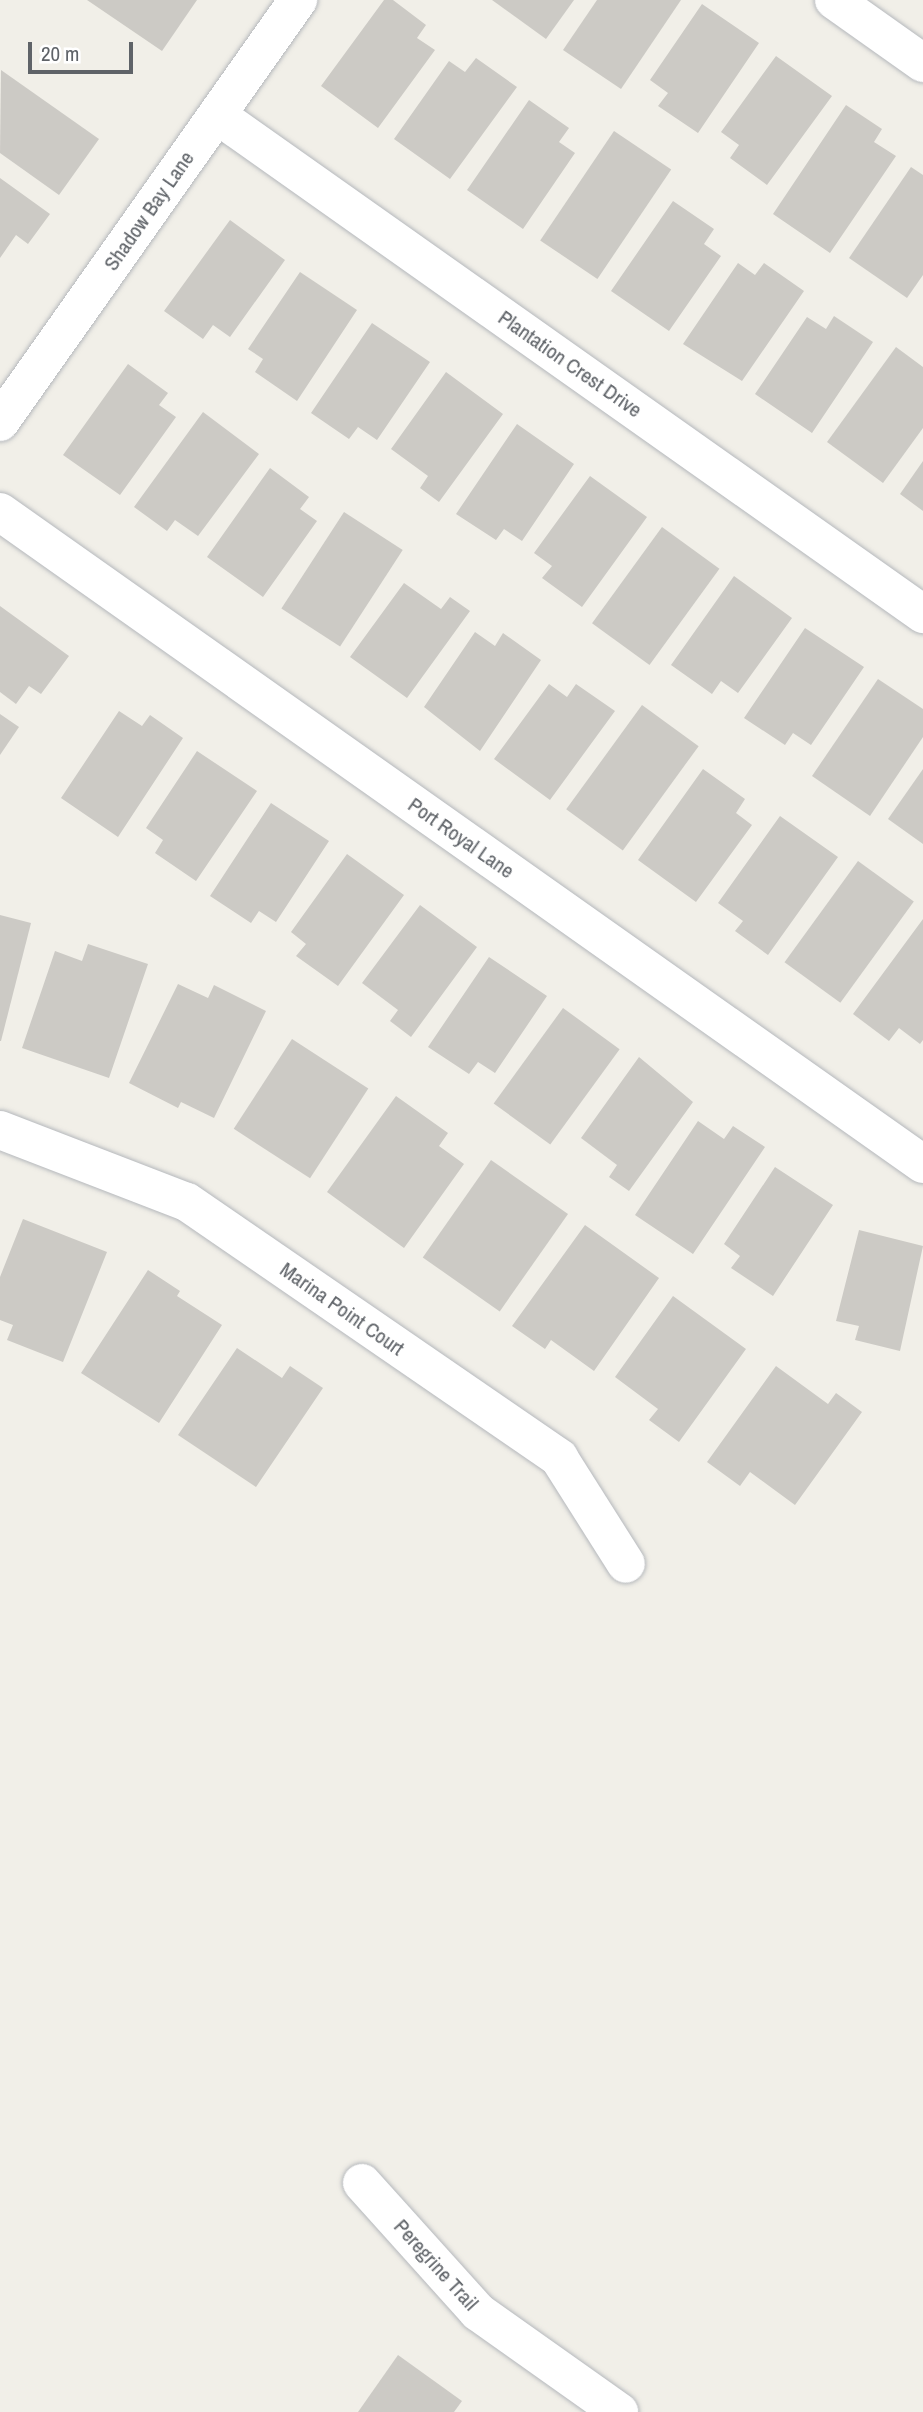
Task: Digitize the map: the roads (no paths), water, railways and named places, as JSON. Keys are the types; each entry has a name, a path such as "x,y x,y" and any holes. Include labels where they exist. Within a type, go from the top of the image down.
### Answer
{"street":[{"name":"Shadow Bay Lane","path":"0,422 298,0"},
{"path":"834,0 923,63"},
{"name":"Plantation Crest Drive","path":"217,115 923,614"},
{"name":"Port Royal Lane","path":"0,512 923,1164"},
{"name":"Marina Point Court","path":"0,1130 187,1202 559,1458 626,1564"},
{"name":"Peregrine Trail","path":"362,2183 478,2312 619,2412"}]}
